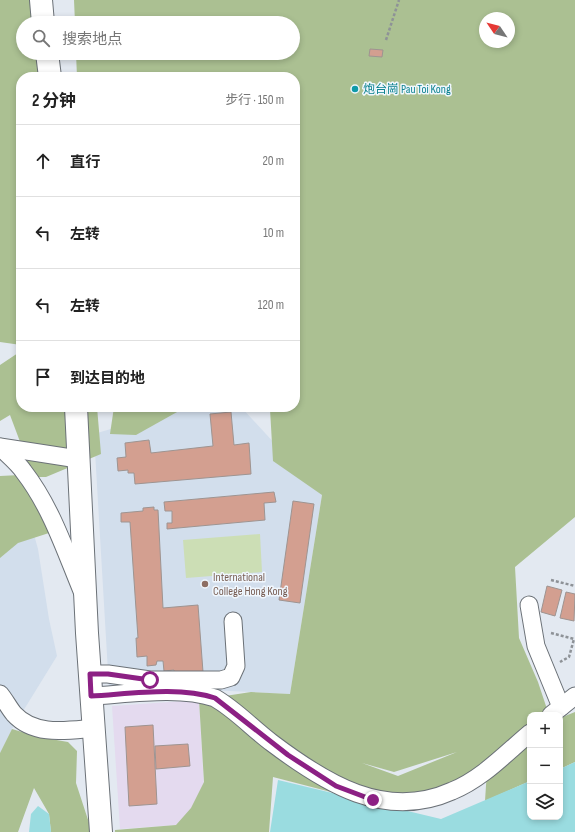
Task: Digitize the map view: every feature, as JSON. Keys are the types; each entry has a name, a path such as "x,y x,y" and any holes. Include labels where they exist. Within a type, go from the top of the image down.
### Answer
{"main road":[{"path":"41,0 42,16"},
{"path":"48,60 49,72"},
{"path":"76,412 91,696 95,728 101,832"}],"lane":[{"path":"0,447 78,459"},
{"path":"0,447 24,470 41,496 86,600"},
{"path":"528,605 536,646 546,670 556,711 575,696"},
{"path":"90,674 108,674 150,680 221,680 231,677 236,666 233,621"},
{"path":"91,696 166,692 206,695 215,698 288,755 336,786 373,800 403,802 427,800 453,791 483,772 527,735"},
{"path":"0,694 15,715 32,726 53,732 95,728"}],"path":[{"path":"386,40 399,0"},
{"path":"551,580 575,586"},
{"path":"544,631 574,639 569,657 546,670"}],"shaded area":[{"name":"International College Hong Kong","path":"167,412 246,412 322,495 290,694 168,688 109,689 94,434"},
{"path":"28,513 38,549 49,619 57,656 12,729 0,753 0,542"},
{"path":"199,700 206,823 120,829 112,706"}],"green space":[{"path":"0,0 38,0 41,16 16,16 16,60 51,60 54,72 16,72 16,344 0,342"},
{"path":"74,0 575,0 575,517 515,567 519,638 538,682 548,712 527,712 527,782 485,801 487,770 421,801 358,799 273,777 269,832 115,832 115,830 176,825 191,808 204,782 199,700 251,692 290,694 322,495 273,461 270,412 300,412 300,72 77,72 76,60 300,60 300,16 75,16","holes":["457,752 398,776 362,763 394,772"]},
{"path":"16,354 16,412 97,412 101,454 46,477 39,477 37,493 49,533 18,543 0,558 0,476 20,475 28,463 10,415 0,421 0,365"},
{"path":"113,412 177,412 136,435 110,434"},
{"path":"260,534 262,572 186,578 183,540"},
{"path":"575,712 575,762 563,768 563,748 563,717"},
{"path":"12,729 39,737 68,742 77,751 76,783 92,832 51,832 49,814 34,788 18,832 0,832 0,753"}],"water":[{"path":"575,762 575,832 270,832 278,780 441,819 527,782 527,820 563,820 563,768"},
{"path":"38,806 49,814 51,832 29,832 31,814"}],"building":[{"path":"370,49 383,50 382,57 369,56"},
{"path":"231,412 234,445 249,443 251,474 135,484 134,473 128,473 128,470 118,471 117,458 126,457 125,443 149,440 151,453 213,446 210,414"},
{"path":"274,492 276,502 264,503 265,520 167,529 167,523 172,523 172,511 165,511 164,502"},
{"path":"293,501 314,504 300,603 279,600"},
{"path":"154,507 154,510 158,510 163,608 198,605 203,672 174,676 174,670 164,671 163,661 157,661 156,665 147,666 147,656 137,657 136,638 138,638 130,522 121,522 121,513 143,511 143,508"},
{"path":"547,586 562,590 555,616 541,612"},
{"path":"566,592 575,594 574,621 560,618"},
{"path":"153,725 157,804 129,806 125,727"},
{"path":"188,744 190,766 156,769 155,746"}],"place":[{"name":"炮台崗 Pau Toi Kong","path":"355,89"},
{"name":"International College Hong Kong","path":"205,584"}],"route":[{"path":"150,680 108,674 90,674 91,696 166,692 206,695 215,698 223,702 256,731 288,755 336,786 373,800"}]}
